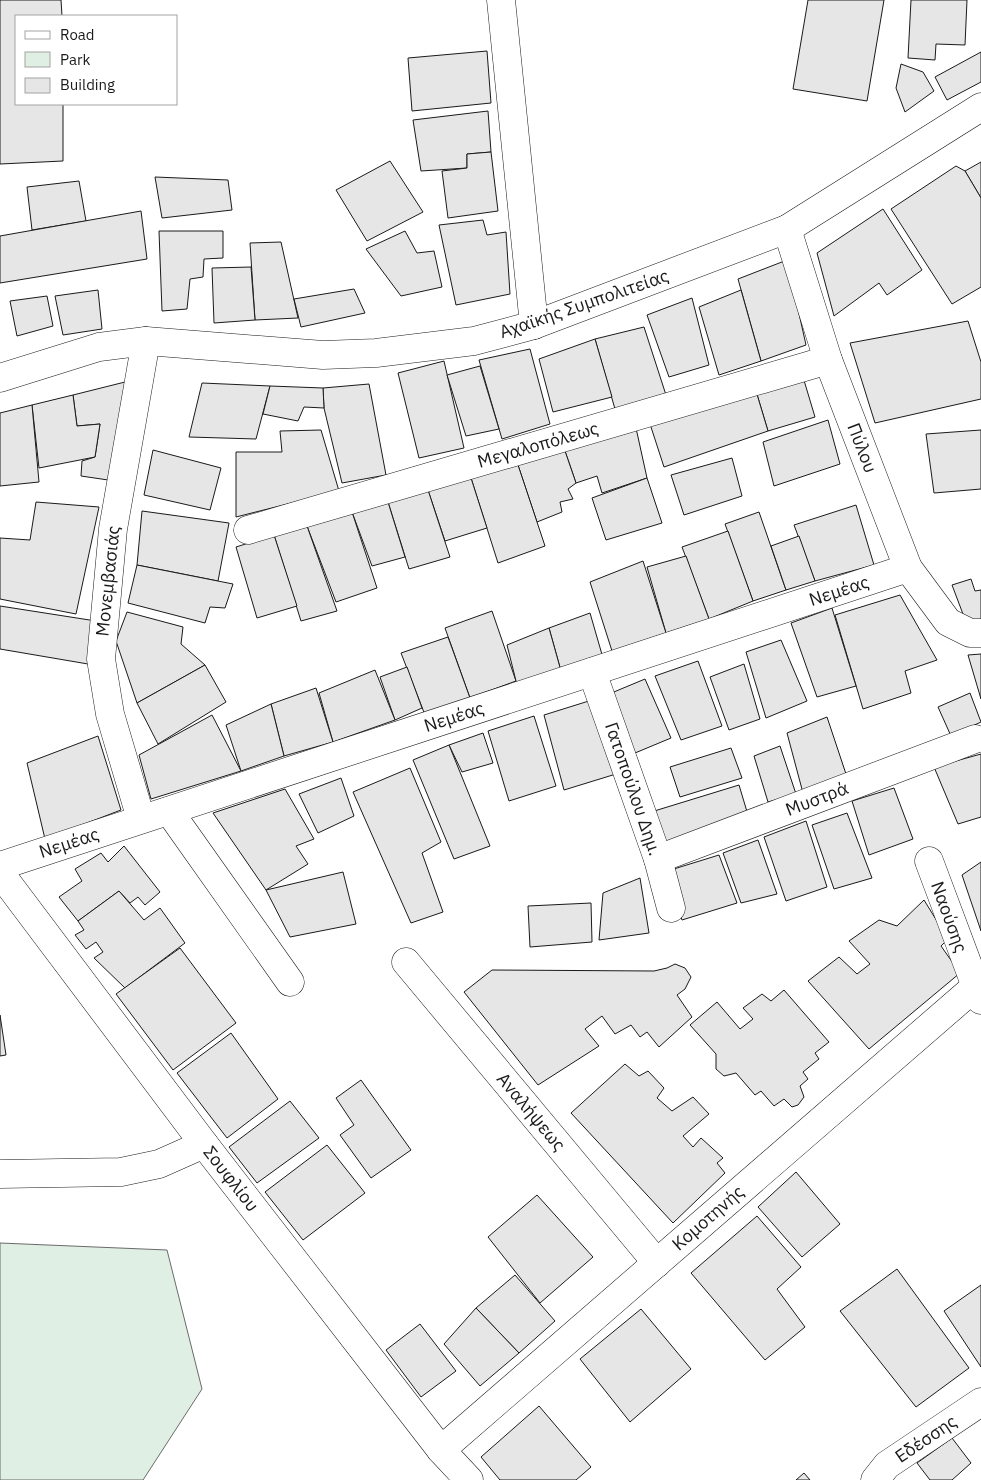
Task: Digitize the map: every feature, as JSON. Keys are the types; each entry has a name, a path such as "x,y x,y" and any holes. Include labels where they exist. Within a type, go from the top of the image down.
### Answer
{"street":[{"path":"501,0 534,325"},
{"name":"Αχαϊκής Συμπολιτείας","path":"0,378 99,347 146,341 323,354 376,353 474,341 534,325 787,229 981,107"},
{"name":"Πύλου","path":"787,229 828,360 908,568 948,622 970,633 981,633"},
{"name":"Μονεμβασιάς","path":"141,819 110,714 101,659 103,611 113,529 146,341"},
{"name":"Μεγαλοπόλεως","path":"248,530 828,360"},
{"name":"Νεμέας","path":"0,866 908,568"},
{"name":"Γατοπούλου Δημ.","path":"592,672 658,859 671,908"},
{"name":"Μυστρά","path":"658,859 975,739"},
{"path":"169,811 290,982"},
{"name":"Ναούσης","path":"929,861 978,994"},
{"name":"Σουφλίου","path":"0,872 204,1144 441,1450 469,1480"},
{"name":"Αναλήψεως","path":"406,962 657,1263"},
{"name":"Κομοτηνής","path":"441,1450 657,1263 978,994"},
{"path":"0,1174 121,1172 160,1164 204,1144"},
{"name":"Εδέσσης","path":"875,1480 887,1465 981,1402"}],"green space":[{"path":"0,1243 167,1250 202,1389 143,1480 0,1480"}],"building":[{"path":"0,0 61,0 62,15 15,15 15,105 63,105 63,161 0,164"},
{"path":"808,0 884,0 867,101 793,89"},
{"path":"911,0 967,0 965,45 936,44 935,60 908,58"},
{"path":"487,51 491,103 412,111 408,58"},
{"path":"981,52 981,82 947,100 935,77"},
{"path":"901,64 923,72 934,91 905,112 896,88"},
{"path":"488,111 491,152 467,154 467,168 421,171 413,120"},
{"path":"491,152 498,211 448,218 442,171 467,168 467,154"},
{"path":"390,161 423,212 367,241 336,190"},
{"path":"981,162 981,198 965,171"},
{"path":"956,166 965,171 981,198 981,287 952,304 891,209"},
{"path":"155,177 228,180 232,210 162,218"},
{"path":"79,181 86,221 32,230 27,187"},
{"path":"883,209 922,270 887,295 879,283 834,316 817,253"},
{"path":"141,211 147,259 0,283 0,236"},
{"path":"483,220 487,235 506,232 510,294 456,305 439,225"},
{"path":"159,231 223,231 223,258 204,259 203,277 190,279 187,309 162,311"},
{"path":"405,231 417,253 434,251 442,287 401,296 366,249"},
{"path":"281,242 298,318 255,320 250,243"},
{"path":"787,260 806,345 761,361 738,279"},
{"path":"251,267 255,320 214,323 212,268"},
{"path":"354,289 365,313 301,327 294,299"},
{"path":"98,290 102,329 63,335 55,296"},
{"path":"741,290 761,361 719,375 699,307"},
{"path":"47,296 53,326 17,336 10,301"},
{"path":"692,298 709,365 669,377 647,315"},
{"path":"968,321 981,362 981,399 875,423 850,343"},
{"path":"644,327 666,395 615,409 595,339"},
{"path":"595,339 612,397 553,412 539,359"},
{"path":"530,349 550,424 502,439 479,360"},
{"path":"444,361 464,448 419,458 398,373"},
{"path":"480,366 499,429 466,436 447,375"},
{"path":"803,377 815,417 768,431 756,391"},
{"path":"125,382 115,481 81,476 82,461 95,457 100,424 77,426 73,395"},
{"path":"202,383 270,386 256,439 189,437"},
{"path":"369,384 386,475 342,483 324,408 323,388"},
{"path":"270,386 323,388 324,408 304,407 298,421 263,414"},
{"path":"756,391 768,431 664,467 650,424"},
{"path":"73,395 77,426 100,424 95,457 39,468 32,405"},
{"path":"32,405 39,482 0,486 0,413"},
{"path":"828,420 840,464 774,486 763,442"},
{"path":"636,428 647,478 602,493 597,476 576,483 565,451"},
{"path":"321,430 339,491 236,517 236,452 282,452 280,431"},
{"path":"981,430 981,489 934,493 926,434"},
{"path":"153,450 221,468 210,510 144,495"},
{"path":"565,451 576,483 568,489 573,499 560,502 562,512 537,522 518,465"},
{"path":"732,458 742,496 684,515 671,475"},
{"path":"518,465 545,546 498,563 471,478"},
{"path":"471,478 487,528 445,541 428,490"},
{"path":"647,478 662,523 606,540 592,498"},
{"path":"428,490 450,557 409,569 388,502"},
{"path":"36,502 99,507 76,614 0,599 0,538 30,540"},
{"path":"388,502 405,557 372,566 352,512"},
{"path":"856,505 874,565 815,581 794,525"},
{"path":"142,511 229,523 218,581 137,565"},
{"path":"352,512 377,588 336,602 307,526"},
{"path":"759,512 786,590 753,601 725,524"},
{"path":"307,526 337,611 301,621 274,535"},
{"path":"728,531 753,601 709,619 682,547"},
{"path":"274,535 297,606 257,618 236,547"},
{"path":"799,536 815,581 786,590 771,546"},
{"path":"686,556 709,619 666,633 647,567"},
{"path":"643,561 666,633 612,651 590,582"},
{"path":"137,565 233,584 225,608 210,607 205,623 128,603"},
{"path":"971,579 975,591 981,590 981,620 966,622 952,585"},
{"path":"900,595 937,660 905,671 911,693 863,709 835,615"},
{"path":"0,606 96,621 88,664 0,649"},
{"path":"832,608 856,686 817,697 791,623"},
{"path":"492,611 516,681 470,698 445,628"},
{"path":"127,612 183,627 181,644 205,665 137,703 116,641"},
{"path":"590,613 603,658 561,671 549,628"},
{"path":"549,628 561,671 518,689 507,645"},
{"path":"448,637 470,698 425,715 401,653"},
{"path":"781,640 807,701 766,718 746,652"},
{"path":"981,654 981,699 968,655"},
{"path":"698,661 722,726 681,740 655,676"},
{"path":"744,664 760,719 729,730 710,677"},
{"path":"205,665 226,702 158,744 137,703"},
{"path":"407,667 422,708 395,720 380,677"},
{"path":"375,670 395,720 333,742 319,693"},
{"path":"645,679 671,738 635,753 609,694"},
{"path":"316,688 333,742 284,756 271,704"},
{"path":"970,693 981,722 951,736 938,707"},
{"path":"592,700 616,774 564,790 544,715"},
{"path":"271,704 284,756 241,771 226,725"},
{"path":"212,715 241,771 151,799 139,755"},
{"path":"534,716 556,786 509,801 488,731"},
{"path":"827,717 847,777 803,793 787,733"},
{"path":"483,733 493,763 462,772 449,745"},
{"path":"98,736 121,810 45,839 27,763"},
{"path":"449,745 490,846 454,859 413,760"},
{"path":"780,746 796,794 768,802 754,756"},
{"path":"731,748 742,778 680,797 670,767"},
{"path":"981,754 981,817 958,824 934,767"},
{"path":"410,768 441,842 422,853 443,912 411,923 353,792"},
{"path":"341,778 354,816 318,833 299,794"},
{"path":"739,785 748,815 662,847 651,812"},
{"path":"894,788 913,839 869,855 852,801"},
{"path":"285,789 314,839 296,846 308,864 266,890 213,813"},
{"path":"847,813 872,878 834,889 812,825"},
{"path":"806,821 827,887 786,901 764,837"},
{"path":"758,840 777,894 741,903 723,853"},
{"path":"124,846 160,892 145,905 138,897 130,903 119,891 78,921 59,897 82,881 75,869 101,853 108,862"},
{"path":"719,855 737,903 682,920 664,872"},
{"path":"981,862 981,931 962,875"},
{"path":"343,872 356,924 290,937 266,890"},
{"path":"640,878 649,933 599,940 603,893"},
{"path":"119,891 144,920 160,908 185,943 125,988 94,958 103,952 96,942 86,949 75,935 84,930 78,921"},
{"path":"924,900 948,939 941,946 960,973 869,1049 808,981 839,957 857,974 870,964 849,941 879,920 897,926"},
{"path":"591,903 592,942 530,947 528,906"},
{"path":"180,948 236,1023 173,1070 116,994"},
{"path":"675,964 685,968 691,977 685,989 677,995 692,1017 659,1047 647,1032 640,1037 631,1025 615,1034 602,1016 585,1029 599,1046 538,1085 464,992 492,970 654,971"},
{"path":"784,990 829,1042 815,1053 819,1059 803,1072 808,1079 800,1086 804,1097 798,1105 792,1107 784,1099 774,1106 761,1091 755,1095 736,1073 724,1076 716,1069 716,1054 690,1025 717,1002 740,1029 753,1019 743,1008 762,994 771,1001"},
{"path":"0,1015 6,1055 0,1056"},
{"path":"231,1033 278,1099 227,1138 177,1073"},
{"path":"625,1064 639,1076 648,1071 664,1088 657,1098 672,1111 693,1097 709,1114 683,1136 693,1147 701,1138 723,1158 717,1163 725,1173 673,1223 571,1113"},
{"path":"361,1080 411,1150 371,1178 340,1135 354,1125 336,1098"},
{"path":"290,1101 319,1138 257,1183 229,1147"},
{"path":"327,1145 365,1193 303,1240 265,1192"},
{"path":"796,1172 840,1224 802,1257 758,1207"},
{"path":"537,1195 593,1257 540,1303 488,1237"},
{"path":"757,1216 801,1267 777,1289 805,1327 765,1360 691,1273"},
{"path":"897,1269 969,1368 916,1407 840,1311"},
{"path":"515,1275 555,1321 519,1353 476,1308"},
{"path":"981,1285 981,1367 944,1311"},
{"path":"476,1308 519,1353 480,1386 444,1344"},
{"path":"641,1309 691,1369 630,1422 580,1359"},
{"path":"420,1324 456,1371 421,1397 386,1350"},
{"path":"539,1406 591,1467 576,1480 500,1480 481,1457"},
{"path":"952,1438 971,1463 952,1480 930,1480 917,1463"},
{"path":"804,1473 810,1480 796,1480"}]}
